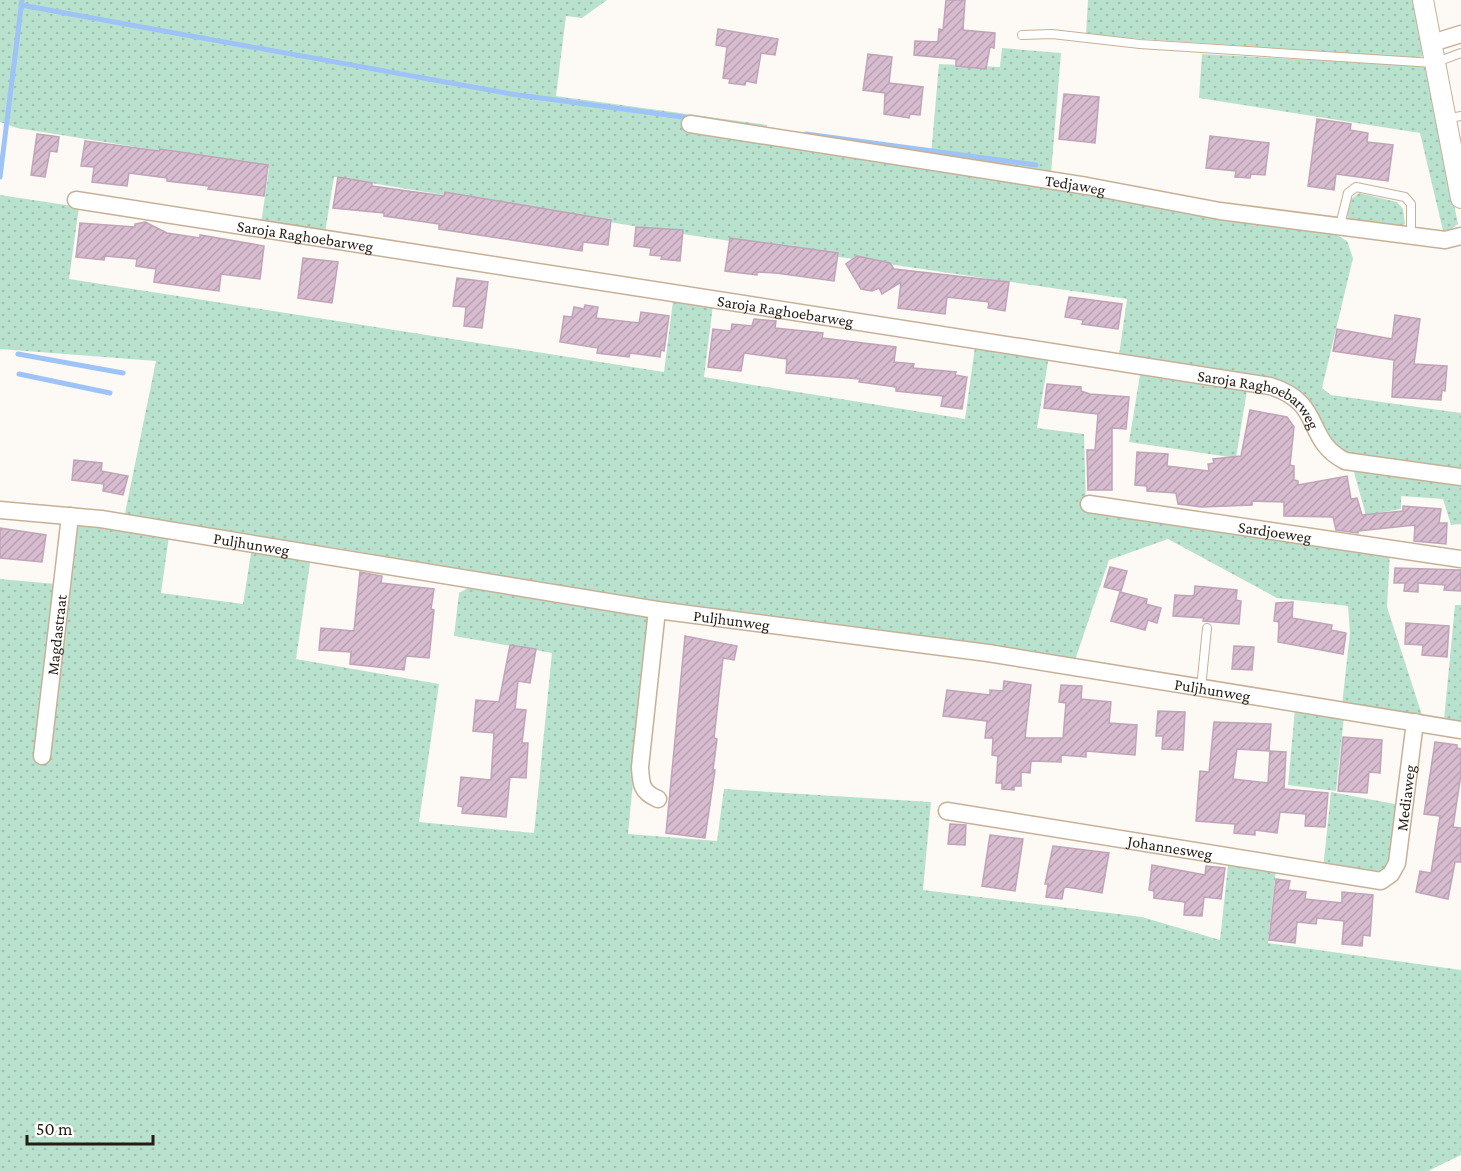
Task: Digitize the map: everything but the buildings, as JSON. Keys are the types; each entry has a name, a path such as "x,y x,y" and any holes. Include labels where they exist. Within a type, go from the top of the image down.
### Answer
{"street":[{"path":"1423,0 1434,63 1453,118 1460,185"},
{"path":"1432,43 1461,34"},
{"name":"Tedjaweg","path":"690,124 1087,186 1210,209 1445,240 1461,236"},
{"name":"Saroja Raghoebarweg","path":"76,200 1270,386 1295,396 1306,407 1329,453 1345,461 1461,477"},
{"name":"Sardjoeweg","path":"1089,504 1461,559"},
{"name":"Puljhunweg","path":"0,510 70,516 362,560 657,610 988,653 1461,730"},
{"name":"Magdastraat","path":"42,756 70,516"},
{"path":"657,610 640,767 641,785 646,794 658,799"},
{"name":"Mediaweg","path":"1391,874 1397,863 1415,722"},
{"name":"Johannesweg","path":"947,812 1381,881 1391,874"}],"lane":[{"path":"1022,35 1052,34 1140,44 1434,63 1461,53"},
{"path":"1340,225 1348,193 1356,187 1405,197 1410,204 1411,236"},
{"path":"1201,688 1207,628"}],"green space":[{"path":"0,0 607,0 582,18 566,16 556,96 767,125 766,132 931,155 939,64 1000,67 1002,48 1061,53 1050,186 1330,231 1347,241 1353,258 1322,388 1331,395 1461,413 1461,471 1346,455 1324,435 1316,408 1306,395 1279,380 1119,355 1127,299 689,235 334,177 325,233 261,224 269,168 17,128 0,122"},
{"path":"1088,0 1413,0 1423,56 1416,58 1086,35"},
{"path":"1202,54 1426,66 1458,224 1444,235 1420,133 1199,98"},
{"path":"1359,193 1397,202 1403,209 1405,224 1400,227 1350,221 1346,214 1350,200"},
{"path":"0,195 79,207 69,279 664,372 673,301 713,305 704,377 965,419 975,347 1049,356 1037,428 1084,434 1086,508 1390,553 1387,607 1422,715 1342,705 1350,633 1348,606 1277,598 1168,539 1109,560 1075,660 633,600 337,548 124,518 156,361 0,349"},
{"path":"1140,375 1247,390 1236,458 1129,442"},
{"path":"1353,469 1461,483 1461,524 1451,525 1443,499 1401,496 1401,509 1366,515"},
{"path":"75,524 169,536 161,593 243,604 252,547 311,556 296,659 439,684 419,822 534,833 552,653 454,636 459,593 473,585 649,616 628,834 717,841 724,789 931,802 923,890 1142,917 1220,940 1228,866 1276,870 1268,943 1461,970 1461,1155 1428,1171 0,1171 0,579 67,585"},
{"path":"1455,605 1461,605 1461,723 1444,720"},
{"path":"1295,709 1344,717 1336,791 1288,785"},
{"path":"1331,792 1400,805 1393,860 1382,873 1323,869"}],"waterway":[{"path":"0,177 22,0"},
{"path":"21,5 511,94 690,118"},
{"path":"806,134 1036,165"},
{"path":"18,354 123,373"},
{"path":"19,374 110,393"}]}
